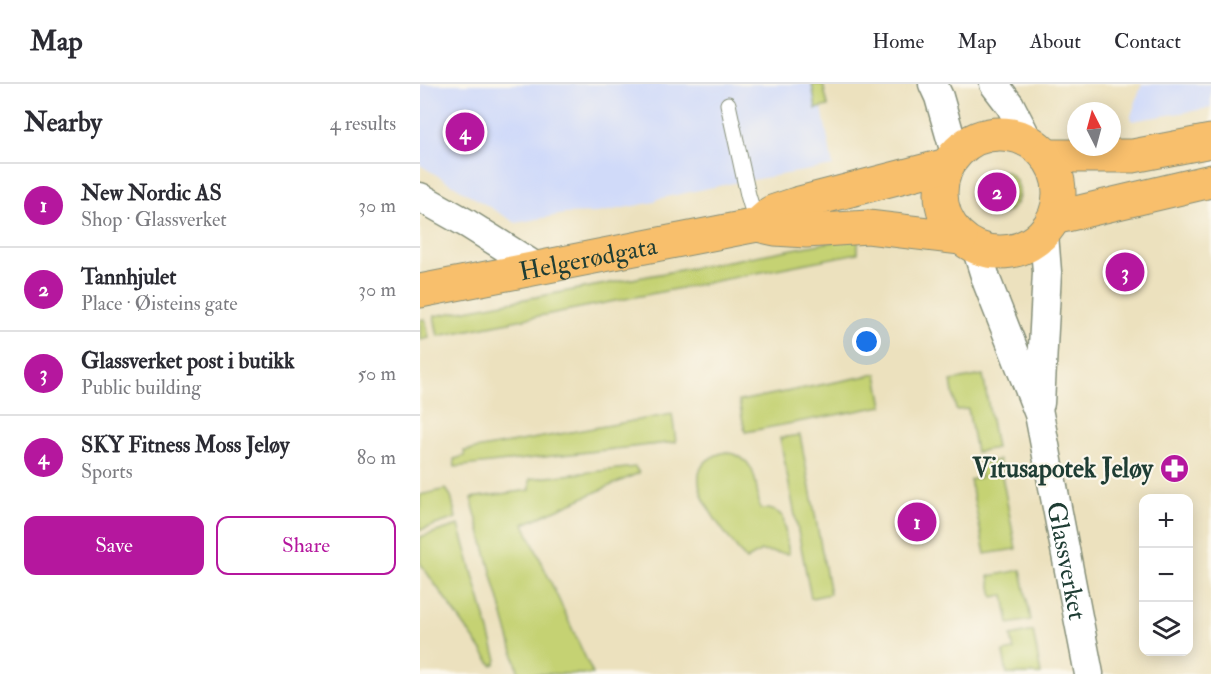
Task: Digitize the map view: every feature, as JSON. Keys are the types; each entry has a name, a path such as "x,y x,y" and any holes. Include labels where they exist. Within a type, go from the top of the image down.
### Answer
{"main road":[{"path":"1038,148 1055,169 1059,184 1059,201 1049,226 1029,245 1013,251 998,253 968,243 949,224 941,198 942,180 951,159 967,142 983,135 1002,133 1038,148 1133,156 1211,141"},
{"name":"Helgerødgata","path":"757,225 772,212 951,159"},
{"path":"1049,226 1211,181"},
{"name":"Helgerødgata","path":"420,291 757,225 806,231 868,227 968,243"}],"street":[{"path":"933,84 939,97 951,159"},
{"path":"994,84 1038,148"},
{"path":"420,197 538,268"},
{"name":"Glassverket","path":"1039,414 1049,226"},
{"name":"Glassverket","path":"968,243 987,282 1039,414 1089,674"}],"lane":[{"path":"728,104 757,225"}],"shaded area":[{"path":"420,84 812,84 816,108 822,108 833,166 728,184 597,213 565,214 516,223 420,165"},
{"path":"1142,84 1211,84 1211,108 1132,121 1131,116"}],"green space":[{"path":"812,84 823,84 828,106 816,109"},
{"path":"997,170 1013,176 1019,192 1013,208 997,214 981,208 975,192 981,176"},
{"path":"858,237 858,253 438,336 434,316"},
{"path":"425,319 429,338 420,340 420,320"},
{"path":"877,374 883,406 745,432 739,401"},
{"path":"983,375 996,448 976,452 968,409 956,410 951,381"},
{"path":"672,414 676,442 455,467 454,459 465,456 464,451"},
{"path":"800,435 830,594 811,598 780,438"},
{"path":"726,452 736,455 750,466 760,509 772,510 783,517 789,554 761,551 746,560 714,518 699,486 700,471 708,460"},
{"path":"999,460 1016,549 985,554 970,480 981,477 978,464"},
{"path":"635,467 639,473 524,524 593,674 519,674 471,498 530,490 530,479"},
{"path":"446,489 451,496 456,518 420,530 420,495"},
{"path":"459,525 497,660 492,665 420,563 420,537"},
{"path":"1021,570 1031,620 1009,624 1004,595 993,597 989,576"},
{"path":"1033,631 1041,674 1007,674 1003,652 1014,650 1011,636"}],"place":[{"name":"SKY Fitness Moss Jeløy","path":"465,132"},
{"name":"Tannhjulet","path":"997,192"},
{"name":"Glassverket post i butikk","path":"1125,272"},
{"name":"Vitusapotek Jeløy","path":"1174,468"},
{"name":"New Nordic AS","path":"917,522"}]}
